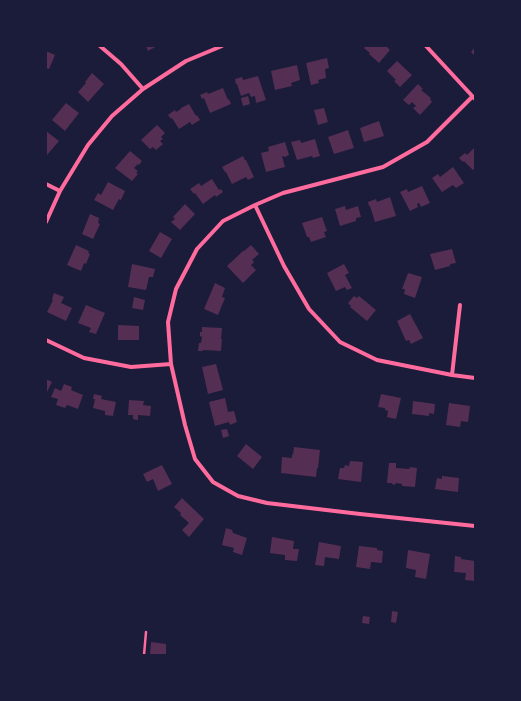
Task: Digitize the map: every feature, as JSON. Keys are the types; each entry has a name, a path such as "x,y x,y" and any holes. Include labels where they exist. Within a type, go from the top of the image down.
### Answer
{"street":[{"path":"100,46 121,64 143,89"},
{"path":"46,222 60,191 88,145 112,116 143,89 186,61 222,46"},
{"path":"426,46 474,98 427,142 383,167 283,193 255,205 224,222 218,227 197,249 176,289 168,322 171,364 185,425 195,459 213,482 238,496 267,503 475,526"},
{"path":"46,184 60,191"},
{"path":"255,205 284,266 309,309 340,342 377,360 452,375 475,378"},
{"path":"452,375 460,305"},
{"path":"46,340 84,358 131,367 171,364"}],"lane":[{"path":"144,655 146,632"}],"building":[{"path":"146,46 157,46 148,51"},
{"path":"366,46 386,46 390,50 379,63 364,48"},
{"path":"475,47 475,56 471,52"},
{"path":"46,51 55,55 49,69 46,68"},
{"path":"327,58 329,68 325,69 326,78 318,80 319,83 311,85 306,63"},
{"path":"397,61 412,75 400,87 394,81 396,80 387,71"},
{"path":"297,65 300,80 291,83 292,86 275,90 271,71"},
{"path":"92,73 104,84 88,102 78,92"},
{"path":"258,76 266,100 256,103 255,96 251,97 249,93 241,96 235,79 242,77 243,80"},
{"path":"418,84 423,89 421,90 431,98 430,99 432,102 420,115 413,108 416,106 412,102 409,105 403,100"},
{"path":"223,88 231,104 210,113 204,98 202,99 200,95 207,92 208,94"},
{"path":"248,96 250,104 243,106 241,98"},
{"path":"66,103 79,113 65,131 52,120"},
{"path":"189,104 200,120 192,125 190,122 179,129 172,118 171,119 168,115"},
{"path":"324,108 328,122 318,125 314,110"},
{"path":"379,121 384,136 364,142 360,128"},
{"path":"157,125 165,133 161,137 163,139 160,141 163,144 156,150 153,147 150,149 141,140"},
{"path":"348,130 354,148 334,154 328,137"},
{"path":"46,131 59,141 47,155 46,154"},
{"path":"315,139 320,156 313,158 312,156 297,160 291,142 300,140 301,143"},
{"path":"285,142 289,155 285,157 282,156 285,167 266,172 261,153 269,151 268,147"},
{"path":"475,147 475,168 473,170 459,158 465,153 467,155"},
{"path":"130,151 142,161 134,168 138,171 136,173 138,174 132,181 115,168"},
{"path":"243,156 254,177 248,180 246,177 232,184 222,167"},
{"path":"453,167 464,183 456,188 453,185 442,192 432,178 438,174 440,177"},
{"path":"212,179 219,190 221,189 223,192 216,197 215,195 203,204 190,189 199,183 201,186"},
{"path":"108,182 125,191 121,200 119,199 113,210 94,200 98,193 101,195"},
{"path":"422,186 430,203 421,207 419,203 417,204 418,207 410,211 400,192 407,189 408,192"},
{"path":"390,197 396,216 375,222 368,202 376,199 377,202"},
{"path":"185,204 195,214 180,230 171,222 175,219 173,217"},
{"path":"345,206 346,210 358,206 361,217 356,218 356,221 340,226 335,209"},
{"path":"90,214 99,218 98,223 100,224 93,239 82,234"},
{"path":"322,217 327,231 324,232 326,237 311,242 309,237 307,237 302,223"},
{"path":"160,232 172,239 161,258 149,251"},
{"path":"76,245 89,251 88,253 90,254 81,271 67,265"},
{"path":"251,245 259,254 252,260 254,262 251,265 256,270 243,283 227,266"},
{"path":"452,249 456,263 435,270 430,254"},
{"path":"132,264 155,269 153,277 149,277 146,290 128,287"},
{"path":"344,264 349,273 345,275 352,288 347,290 345,287 336,291 327,273"},
{"path":"408,273 422,277 415,298 404,294 405,289 402,289"},
{"path":"215,283 225,288 222,297 225,298 218,315 204,309"},
{"path":"54,293 64,297 61,303 72,308 66,321 47,312 53,300"},
{"path":"354,296 357,298 359,296 376,310 367,321 350,307 351,306 348,303"},
{"path":"134,297 145,300 143,310 132,308"},
{"path":"86,305 105,313 96,334 89,332 91,328 78,323"},
{"path":"410,314 423,338 411,344 409,340 406,341 397,321"},
{"path":"118,325 139,326 139,340 118,340"},
{"path":"202,327 222,328 221,351 198,351 199,343 201,343 202,337 200,336 200,332 202,332"},
{"path":"216,364 223,390 208,394 202,367"},
{"path":"46,379 52,382 46,394"},
{"path":"64,384 72,387 71,390 83,395 78,409 67,405 65,408 56,405 58,399 51,397 55,388 61,391"},
{"path":"94,394 102,396 101,399 116,402 113,416 105,415 105,411 93,408 95,399 93,399"},
{"path":"381,394 401,398 396,419 387,417 388,411 385,410 385,408 378,407"},
{"path":"225,398 228,412 234,411 237,422 230,425 229,422 215,426 209,402"},
{"path":"129,400 144,401 143,405 151,406 150,416 138,415 138,420 133,419 133,415 128,415"},
{"path":"413,401 435,404 434,414 429,413 429,416 412,414"},
{"path":"449,403 470,406 468,422 461,421 460,427 446,425"},
{"path":"227,429 229,436 223,438 221,430"},
{"path":"246,444 262,457 253,469 237,456"},
{"path":"294,447 320,450 316,477 281,473 282,457 292,458"},
{"path":"350,461 363,462 361,482 338,479 340,468 344,468 345,465 349,466"},
{"path":"389,463 396,463 396,468 417,468 415,487 402,486 402,484 396,483 395,485 392,483 387,483"},
{"path":"162,465 172,484 158,491 153,479 147,482 143,474"},
{"path":"442,476 459,478 458,492 435,489 437,478 442,479"},
{"path":"182,498 204,519 189,537 182,530 189,523 174,507"},
{"path":"226,528 232,530 233,533 247,538 242,555 233,552 234,548 222,545"},
{"path":"272,537 294,541 293,549 299,549 297,561 285,560 285,555 270,553"},
{"path":"319,542 341,546 339,559 325,557 324,566 315,565"},
{"path":"359,546 377,548 377,550 383,551 382,563 371,562 370,569 356,567"},
{"path":"408,550 430,554 426,579 415,577 416,570 406,568"},
{"path":"455,556 461,557 461,559 475,561 475,581 465,580 466,573 454,572"},
{"path":"392,611 398,612 396,623 391,622"},
{"path":"363,616 370,617 369,624 362,623"},
{"path":"151,642 166,644 166,655 150,655"}]}
